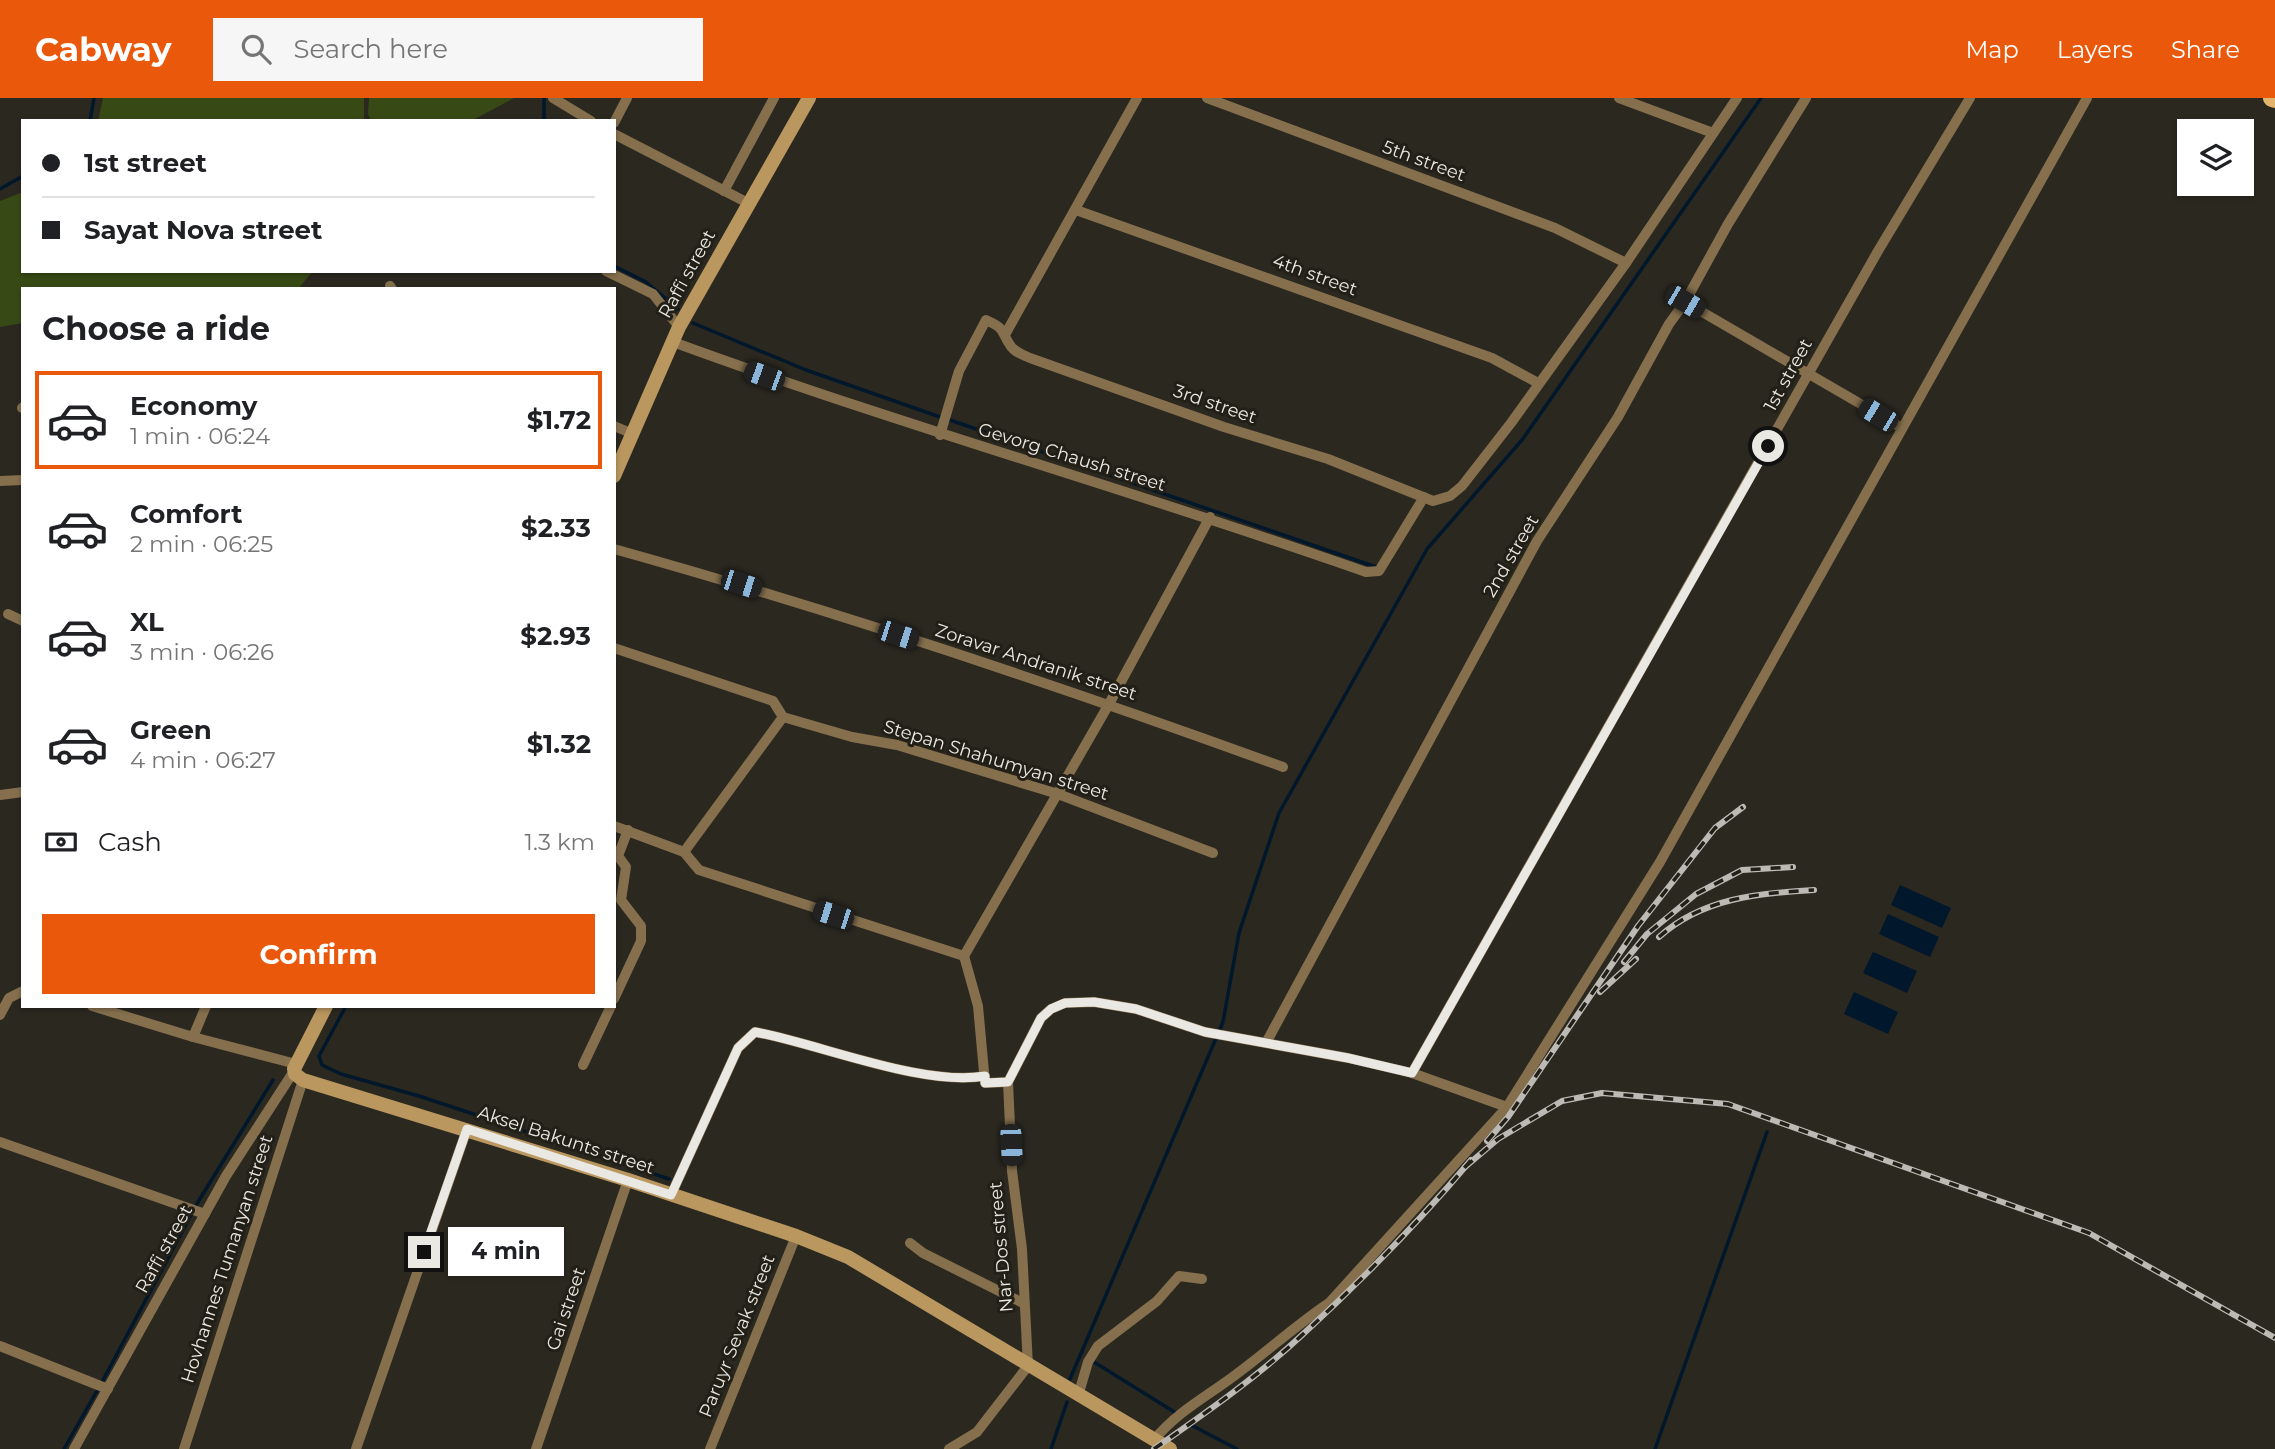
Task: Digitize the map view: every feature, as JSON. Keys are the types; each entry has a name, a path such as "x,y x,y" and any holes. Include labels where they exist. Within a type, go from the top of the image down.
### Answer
{"main road":[{"name":"Raffi street","path":"616,472 679,327 809,98"},
{"name":"Raffi street","path":"297,1072 325,1008"},
{"name":"Aksel Bakunts street","path":"297,1072 796,1236 848,1257 1170,1449"}],"street":[{"path":"553,98 588,119"},
{"path":"616,119 627,98"},
{"path":"724,191 774,98"},
{"path":"940,435 959,371 986,320 1006,333 1137,98"},
{"name":"5th street","path":"1207,98 1555,228 1626,263"},
{"path":"1619,98 1713,132"},
{"path":"1424,497 1433,501 1450,496 1462,486 1626,263 1737,98"},
{"name":"2nd street","path":"1266,1043 1537,541 1618,417 1669,324 1685,302 1728,224 1806,98"},
{"name":"1st street","path":"1412,1073 1878,251 1969,98"},
{"path":"1154,1440 1168,1423 1206,1393 1216,1390 1294,1326 1329,1303 1507,1107 1660,862 2087,98"},
{"path":"616,135 748,203"},
{"name":"4th street","path":"1076,210 1492,358 1538,383"},
{"path":"610,273 653,294 679,327"},
{"path":"1685,302 1902,428"},
{"name":"3rd street","path":"1006,333 1010,346 1030,358 1224,427 1328,459 1424,497"},
{"name":"Gevorg Chaush street","path":"673,342 810,392 940,435 1210,517 1366,572 1379,572 1424,497"},
{"path":"616,427 633,434"},
{"path":"0,481 21,480"},
{"path":"1210,517 1109,704 964,956 978,1006 985,1083 1008,1082 1041,1018 1051,1009 1065,1003 1094,1002 1136,1009 1205,1032 1348,1058 1412,1073 1507,1107"},
{"name":"Zoravar Andranik street","path":"616,551 741,584 1109,704 1283,767"},
{"path":"8,614 21,620"},
{"name":"Stepan Shahumyan street","path":"616,649 773,701 783,718 852,737 897,745 1058,794 1213,853"},
{"path":"684,852 783,718"},
{"path":"0,794 21,792"},
{"path":"616,827 684,852 699,870 964,956"},
{"path":"616,995 641,941 640,926 621,900 626,867 616,855 628,830"},
{"path":"0,1015 9,998 21,992"},
{"path":"99,1008 297,1072"},
{"path":"193,1037 205,1008"},
{"path":"583,1065 610,1008"},
{"path":"671,1195 738,1048 755,1032 884,1065 963,1080 985,1076"},
{"name":"Raffi street","path":"74,1449 102,1387 226,1176 297,1072"},
{"name":"Hovhannes Tumanyan street","path":"184,1449 297,1072"},
{"name":"Nar-Dos street","path":"1008,1082 1012,1171 1022,1249 1028,1366"},
{"path":"356,1449 467,1129"},
{"path":"0,1142 205,1214"},
{"name":"Gai street","path":"536,1449 628,1180"},
{"name":"Paruyr Sevak street","path":"710,1449 796,1236"},
{"path":"910,1243 1024,1303"},
{"path":"1078,1396 1088,1362 1098,1346 1157,1301 1179,1276 1202,1279"},
{"path":"0,1346 102,1387"},
{"path":"949,1449 977,1432 1028,1366"}],"green space":[{"path":"103,98 364,98 364,119 98,119"},
{"path":"369,98 514,98 475,119 370,119"},
{"path":"21,193 21,273 311,273 300,287 21,287 21,323 0,327 0,201"}],"water":[{"path":"1900,885 1951,908 1942,928 1891,905"},
{"path":"1888,914 1939,937 1930,957 1879,934"},
{"path":"1873,952 1917,971 1907,993 1863,973"},
{"path":"1854,992 1898,1012 1888,1034 1844,1014"}],"waterway":[{"path":"90,119 94,98"},
{"path":"544,98 544,119"},
{"path":"1070,1379 1223,1022 1239,933 1279,813 1427,549 1522,440 1761,98"},
{"path":"0,189 21,177"},
{"path":"616,267 646,282 678,309"},
{"path":"693,323 806,370 943,418"},
{"path":"950,420 1376,567"},
{"path":"345,1008 319,1056 322,1065 341,1074 419,1096 669,1179"},
{"path":"102,1382 198,1202 273,1080"},
{"path":"1655,1449 1767,1132"},
{"path":"1094,1362 1176,1413"},
{"path":"64,1449 98,1389"},
{"path":"1051,1449 1067,1402"},
{"path":"1193,1426 1237,1449"}],"railway":[{"path":"1487,1141 1508,1117 1638,926 1715,828 1743,807"},
{"path":"1624,962 1647,934 1696,894 1742,870 1793,867"},
{"path":"1659,937 1676,924 1712,906 1752,896 1814,890"},
{"path":"1600,992 1636,959"},
{"path":"1465,1167 1498,1139 1562,1101 1602,1093 1728,1104 2089,1233 2275,1338"},
{"path":"1154,1449 1248,1381 1301,1336 1389,1251 1471,1160"}],"route":[{"path":"424,1252 467,1129 671,1195 738,1048 755,1032 884,1065 963,1080 985,1076 985,1083 1008,1082 1041,1018 1051,1009 1065,1003 1094,1002 1136,1009 1205,1032 1348,1058 1412,1073 1768,446"}]}
